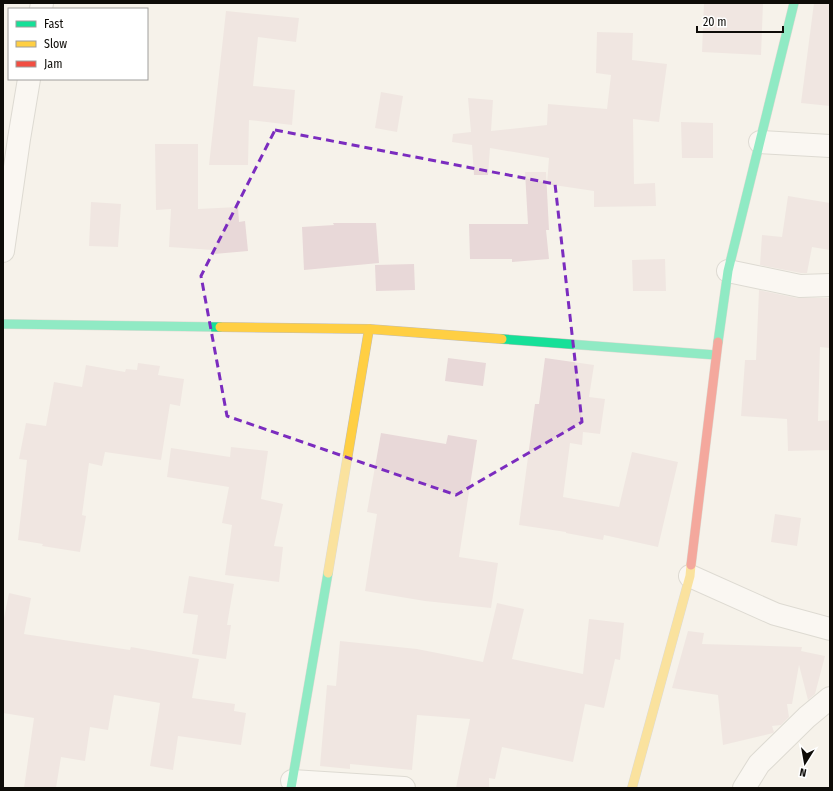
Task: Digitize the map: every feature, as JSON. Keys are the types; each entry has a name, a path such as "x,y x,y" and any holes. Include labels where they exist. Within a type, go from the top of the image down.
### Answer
{"street":[{"path":"632,788 690,576 716,355 728,271 794,3"},
{"path":"3,251 29,80"},
{"path":"760,142 830,146"},
{"path":"728,271 800,286 830,285"},
{"path":"3,324 369,329 716,355"},
{"path":"369,329 291,785 404,788"},
{"path":"690,576 775,614 830,629"},
{"path":"744,788 759,764 807,717 830,698"}],"highlighted area":[{"path":"275,130 555,184 582,422 456,495 227,416 201,276"}],"building":[{"path":"704,3 763,3 761,55 702,52"},
{"path":"814,3 830,3 830,106 801,103"},
{"path":"226,11 299,18 296,42 258,37 253,86 295,90 292,125 249,120 248,165 209,165"},
{"path":"597,32 633,33 632,60 667,64 659,122 633,119 634,184 655,183 656,206 594,207 594,191 547,184 549,158 490,148 488,175 474,175 472,145 452,142 453,134 471,132 468,98 493,100 491,131 547,125 548,104 607,109 611,75 596,73"},
{"path":"381,92 403,96 397,132 375,128"},
{"path":"681,122 713,123 713,158 682,158"},
{"path":"155,144 198,144 198,209 238,207 239,222 245,221 248,251 214,254 213,250 169,247 171,209 156,210"},
{"path":"525,172 546,172 549,230 546,230 549,259 512,262 512,259 470,259 469,224 528,224"},
{"path":"788,196 830,203 830,250 812,247 807,273 760,265 762,235 782,237"},
{"path":"91,202 121,204 118,247 89,246"},
{"path":"333,223 376,223 379,263 304,270 302,227 334,225"},
{"path":"665,259 666,291 633,291 632,260"},
{"path":"414,264 415,290 376,291 375,265"},
{"path":"759,290 797,298 830,298 830,348 820,347 818,421 830,420 830,450 788,451 787,419 741,416 745,360 756,360"},
{"path":"448,358 486,363 483,386 445,381"},
{"path":"545,358 594,365 589,397 605,399 600,434 583,432 582,445 570,443 563,497 619,507 632,452 678,462 658,547 604,535 603,540 566,532 519,525 535,404 539,404"},
{"path":"138,363 160,366 158,375 184,379 180,406 170,404 161,460 105,452 102,466 89,463 82,515 86,516 80,552 42,546 43,544 18,540 27,460 19,459 26,423 46,426 54,382 82,387 86,365 125,372 126,369 137,370"},
{"path":"381,433 446,444 448,435 477,440 459,557 498,563 491,608 425,601 365,591 377,514 367,512"},
{"path":"231,447 268,451 261,499 283,504 274,546 283,547 279,582 225,575 232,525 222,523 229,487 167,477 171,448 230,457"},
{"path":"775,514 801,518 797,546 771,542"},
{"path":"189,576 234,584 227,625 231,625 226,659 192,654 198,615 183,613"},
{"path":"9,593 31,598 24,634 130,650 131,647 199,659 192,698 235,704 234,711 246,713 241,745 178,736 173,770 150,766 160,703 114,695 108,730 90,727 85,761 61,757 56,788 24,788 34,718 3,713 3,623"},
{"path":"497,603 524,609 512,659 583,674 589,619 624,623 620,660 615,659 604,708 585,704 573,762 502,747 495,779 489,778 489,788 456,788 470,719 417,715 412,770 350,764 350,769 320,766 327,685 336,686 340,641 417,649 483,662"},
{"path":"688,631 704,633 702,644 802,647 801,651 825,656 815,694 808,700 799,665 792,704 787,704 789,717 781,725 772,726 773,733 723,745 718,695 672,688"}],"traffic: fast":[{"path":"718,342 728,271 794,3"},
{"path":"3,324 220,327"},
{"path":"502,339 716,355"},
{"path":"291,788 328,573"}],"traffic: slow":[{"path":"220,327 369,329 502,339"},
{"path":"328,573 369,329"},
{"path":"632,788 690,576 691,565"}],"traffic: jam":[{"path":"691,565 718,342"}]}
